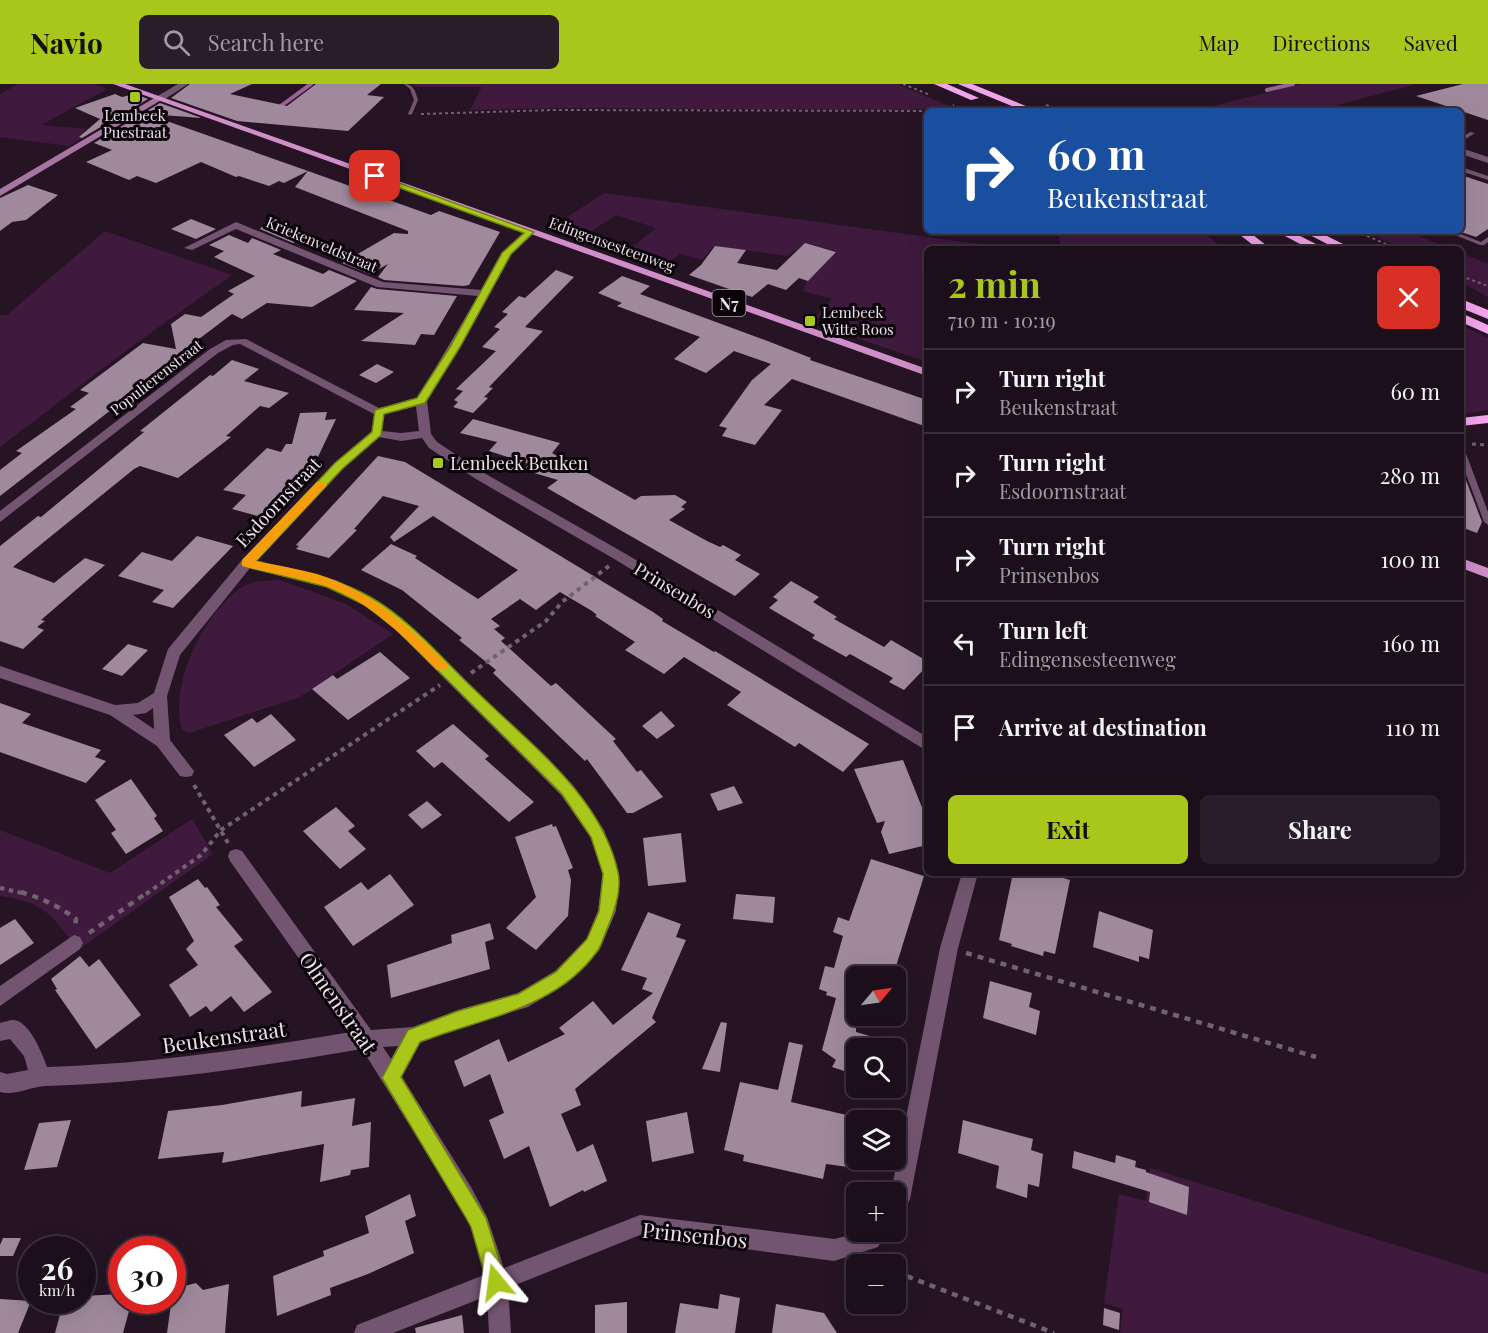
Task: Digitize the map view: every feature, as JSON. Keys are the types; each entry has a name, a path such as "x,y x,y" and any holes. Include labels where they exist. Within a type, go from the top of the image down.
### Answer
{"highway":[{"path":"939,84 999,108"},
{"path":"963,84 1025,108"},
{"path":"1244,234 1261,246"},
{"path":"1288,234 1314,246"},
{"path":"1314,234 1340,246"},
{"path":"1464,304 1488,315"},
{"path":"1464,318 1488,330"},
{"path":"1464,422 1488,419"}],"main road":[{"name":"Edingensesteenweg","path":"117,84 924,372"},
{"path":"1464,564 1488,573"}],"street":[{"path":"0,193 184,84"},
{"path":"1464,152 1488,160"},
{"name":"Kriekenveldstraat","path":"189,248 236,225 381,285 485,293"},
{"path":"421,401 378,412 377,433 401,437 425,434 421,401 455,347 507,253 530,232"},
{"name":"Populierenstraat","path":"0,518 214,351 230,342 242,341 378,412"},
{"name":"Esdoornstraat","path":"162,742 160,696 173,653 247,563 339,466 377,433"},
{"name":"Prinsenbos","path":"425,434 433,445 480,476 621,557 924,743"},
{"name":"Beukenstraat","path":"0,1083 7,1084 40,1077 104,1075 228,1062 367,1039 414,1036 458,1019 522,1001 561,977 593,945 607,911 611,874 597,835 567,790 402,627 369,602 331,583 247,563"},
{"path":"0,672 115,711 162,742 186,771"},
{"path":"115,711 141,709 160,696"},
{"name":"Olmenstraat","path":"236,856 367,1039 464,1194 480,1224 496,1282"},
{"path":"903,1182 949,948 969,876"},
{"path":"0,997 74,944"},
{"path":"0,1032 14,1029 32,1051 40,1077"},
{"path":"391,1078 414,1036"},
{"name":"Prinsenbos","path":"364,1333 640,1225 834,1250 864,1242"},
{"path":"496,1282 500,1333"}],"lane":[{"path":"406,84 412,88 416,100 410,114"},
{"path":"1464,138 1472,133"},
{"path":"1464,170 1488,178"},
{"path":"1456,234 1482,244 1488,239"},
{"path":"1464,459 1488,522"}],"path":[{"path":"903,84 938,98"},
{"path":"946,101 957,107 953,108"},
{"path":"410,114 554,110 924,111"},
{"path":"1363,234 1390,246"},
{"path":"1464,277 1488,286"},
{"path":"74,944 201,855 220,830 546,621 562,602 621,557"},
{"path":"186,771 236,856"},
{"path":"0,888 13,890 66,910 76,919 74,944"},
{"path":"949,948 1316,1057"},
{"path":"906,1276 1054,1333"}],"shaded area":[{"path":"18,84 94,84 107,89 41,125 86,129 83,132 91,133 69,146 0,137 0,94"},
{"path":"413,84 897,84 951,107 911,110 563,108 470,110 482,87 416,87"},
{"path":"1302,84 1416,84 1327,108 1204,108"},
{"path":"604,193 994,246 924,246 924,361 862,340 815,317 832,299 803,291 807,281 836,251 805,243 788,256 714,246 702,260 680,254 658,269 621,256 656,228 616,215 579,239 549,229"},
{"path":"105,231 232,275 131,347 0,447 0,315 7,315"},
{"path":"1059,234 1205,234 1221,246 1060,246"},
{"path":"1371,234 1414,234 1444,246 1396,246"},
{"path":"1464,254 1488,264 1488,297 1464,284"},
{"path":"1464,326 1488,338 1488,410 1464,414"},
{"path":"280,580 346,604 393,634 300,697 189,733 182,730 179,712 180,693 192,653 201,634 225,601 239,589 248,584"},
{"path":"192,819 213,854 78,950 54,919 38,906 0,896 0,830 110,873"},
{"path":"1150,1168 1488,1274 1488,1333 1120,1333 1123,1309 1104,1303 1119,1194 1146,1201"}],"building":[{"path":"190,84 252,84 230,94 287,106 316,84 381,84 367,95 384,97 348,131 237,121 171,98"},
{"path":"1463,84 1488,84 1488,120 1464,112 1464,108 1452,108 1416,96"},
{"path":"115,94 122,97 135,94 148,99 82,138 79,137 100,119 75,108"},
{"path":"160,103 202,118 162,115 161,119 308,171 284,183 279,181 269,186 236,177 201,162 156,183 137,176 129,180 86,162 112,150 94,143"},
{"path":"308,171 431,215 439,211 500,232 469,285 384,280 378,277 388,264 370,274 342,263 394,233 408,234 408,231 295,187"},
{"path":"1464,176 1488,184 1488,229 1476,237 1464,233"},
{"path":"28,185 58,195 26,220 12,222 0,231 0,198"},
{"path":"191,219 216,229 196,239 171,229"},
{"path":"266,222 305,236 293,243 260,229"},
{"path":"229,235 248,243 252,238 281,250 273,254 323,274 329,270 357,281 312,307 267,303 242,319 232,314 0,496 0,470 22,453 16,451 76,409 70,407 89,393 80,390 143,343 176,349 171,324 185,314 201,317 234,294 228,291 255,276 214,257 224,251 209,245"},
{"path":"805,243 836,252 808,281 799,278 786,290 768,284 752,297 689,275 701,265 715,246 746,250 737,263 777,270"},
{"path":"556,270 574,277 525,327 543,331 489,387 493,388 484,397 488,398 473,413 453,407 458,402 454,400 463,391 456,389 496,351 482,347 500,329 494,327 508,314 502,312 519,296 525,298"},
{"path":"622,276 650,286 640,294 765,340 811,358 810,360 924,399 924,426 792,379 764,405 782,410 755,445 722,436 727,428 719,426 752,380 771,364 734,351 706,373 674,359 700,337 617,306 622,303 598,293"},
{"path":"371,287 457,296 434,335 421,334 415,345 361,341 404,313 354,310"},
{"path":"232,360 259,369 244,381 289,393 269,408 260,406 226,436 231,437 178,478 140,466 134,469 13,567 54,583 85,558 105,565 41,620 45,621 37,627 44,630 23,649 0,641 0,546 38,516 41,517 144,432 140,431"},
{"path":"377,364 394,372 376,383 359,375"},
{"path":"327,412 325,420 336,419 316,461 261,517 232,509 246,495 223,490 267,448 281,452 286,444 292,444 300,413"},
{"path":"473,419 560,443 552,453 635,500 641,496 675,495 687,502 681,507 685,509 669,520 707,541 720,547 723,545 741,555 735,560 760,574 735,596 547,488 558,480 524,470 529,464 489,451 497,442 460,433"},
{"path":"378,456 405,462 653,612 663,619 662,621 869,744 843,772 799,743 795,747 727,705 741,692 684,657 664,674 625,650 635,642 595,616 597,615 592,611 560,592 536,610 520,599 491,619 500,626 494,629 505,638 501,641 551,686 556,683 616,739 613,741 637,772 641,770 663,797 633,813 627,813 587,759 585,761 493,673 496,670 459,640 462,638 402,590 361,570 391,544 417,556 415,558 478,599 518,570 433,516 394,542 390,537 419,506 383,496 354,529 357,530 329,558 296,549 299,546 296,545"},
{"path":"1464,475 1482,522 1477,533 1464,528"},
{"path":"197,536 233,546 173,608 152,602 164,590 118,576 142,552 172,561"},
{"path":"791,581 819,597 813,602 837,617 834,619 884,647 891,640 924,659 924,669 904,690 889,682 893,678 850,654 846,657 812,638 815,635 769,608 778,600 773,597"},
{"path":"128,644 148,650 122,676 102,669"},
{"path":"380,652 410,678 348,720 312,689 333,675 337,679"},
{"path":"0,703 31,714 22,723 101,750 95,757 106,761 86,783 0,752"},
{"path":"661,711 675,726 657,739 642,726"},
{"path":"271,714 296,740 254,767 224,735 252,718 257,723"},
{"path":"453,724 489,756 485,759 534,802 509,822 442,762 434,768 416,751"},
{"path":"903,760 924,812 924,846 889,854 881,832 885,821 877,823 854,769"},
{"path":"131,779 157,816 154,818 163,831 126,854 111,833 116,830 95,800"},
{"path":"734,786 743,803 718,811 710,794"},
{"path":"427,801 442,815 422,829 408,815"},
{"path":"336,807 355,826 348,831 366,849 340,869 303,831"},
{"path":"552,824 553,827 556,826 573,868 568,870 571,880 568,916 536,950 506,928 536,897 515,837"},
{"path":"681,833 686,882 648,886 643,838"},
{"path":"871,859 924,876 896,966 846,966 846,1026 856,1026 856,1032 876,1038 846,1038 846,1072 832,1067 836,1060 822,1050 836,998 826,995 827,992 819,989 825,966 834,968 843,936 833,932 838,917 849,921"},
{"path":"390,874 414,905 353,946 324,907 361,882 368,890"},
{"path":"1012,876 1056,876 1070,880 1055,954 1044,951 1043,956 999,940"},
{"path":"198,879 205,888 207,887 220,905 216,907 243,940 234,946 272,992 244,1012 231,996 211,1012 206,1006 190,1017 169,985 198,965 186,949 194,941 169,897"},
{"path":"736,894 775,897 773,923 733,919"},
{"path":"1099,911 1153,930 1149,959 1139,956 1139,962 1093,947"},
{"path":"648,912 681,924 676,937 686,940 652,1018 656,1022 575,1089 581,1105 561,1114 577,1152 593,1144 607,1181 550,1207 529,1146 504,1159 489,1120 504,1113 490,1074 464,1087 454,1061 499,1039 508,1062 565,1034 559,1028 593,1001 613,1025 653,993 642,989 647,978 621,970"},
{"path":"15,919 34,943 0,965 0,928"},
{"path":"490,923 494,939 485,942 490,969 391,998 387,965 452,943 451,935"},
{"path":"80,956 89,967 99,959 141,1015 96,1049 55,990 57,989 51,979"},
{"path":"990,981 1032,993 1029,1007 1040,1011 1036,1035 983,1018"},
{"path":"721,1022 727,1023 720,1072 702,1069"},
{"path":"789,1042 803,1045 791,1102 846,1115 846,1167 826,1164 823,1179 743,1161 744,1155 724,1150 740,1082 778,1090"},
{"path":"302,1091 301,1107 355,1098 352,1126 371,1122 369,1167 351,1170 350,1175 320,1182 324,1144 222,1163 224,1152 158,1159 168,1111 222,1105"},
{"path":"687,1112 694,1153 652,1162 646,1121"},
{"path":"71,1120 57,1167 24,1170 39,1123"},
{"path":"963,1120 1033,1139 1031,1150 1043,1154 1039,1187 1028,1184 1027,1198 996,1188 999,1166 958,1153"},
{"path":"1074,1151 1115,1163 1116,1155 1136,1161 1135,1167 1189,1187 1187,1215 1149,1202 1150,1192 1072,1168"},
{"path":"410,1194 416,1216 405,1221 414,1253 330,1288 331,1295 277,1316 273,1276 324,1256 323,1251 369,1233 365,1216"},
{"path":"3,1238 18,1238 18,1245 13,1256 0,1256 0,1245"},
{"path":"196,1283 203,1290 229,1284 225,1333 167,1333 170,1314 186,1314 186,1286"},
{"path":"720,1294 740,1298 735,1333 675,1333 680,1303 718,1309"},
{"path":"96,1295 108,1295 108,1314 128,1314 123,1333 55,1333 60,1314 96,1314"},
{"path":"0,1299 18,1300 18,1314 26,1314 18,1333 0,1333"},
{"path":"627,1302 627,1333 595,1333 595,1305"},
{"path":"776,1304 824,1313 837,1333 772,1333"},
{"path":"1104,1308 1120,1313 1119,1330 1103,1325"},
{"path":"462,1315 464,1333 416,1333 415,1328"}],"waterway":[{"path":"278,108 311,84"},
{"path":"1267,90 1293,84"}],"slow traffic":[{"path":"321,485 247,563 331,583 369,602 402,627 441,667"}],"place":[{"name":"Lembeek Puestraat","path":"135,97"},
{"name":"Lembeek Witte Roos","path":"810,321"},
{"name":"Lembeek Beuken","path":"438,463"}],"route":[{"path":"375,176 530,232 507,253 455,347 421,401 378,412 377,433 339,466 247,563 331,583 369,602 402,627 567,790 597,835 611,874 607,911 593,945 561,977 522,1001 458,1019 414,1036 391,1078 464,1194 480,1224 496,1282"}]}
